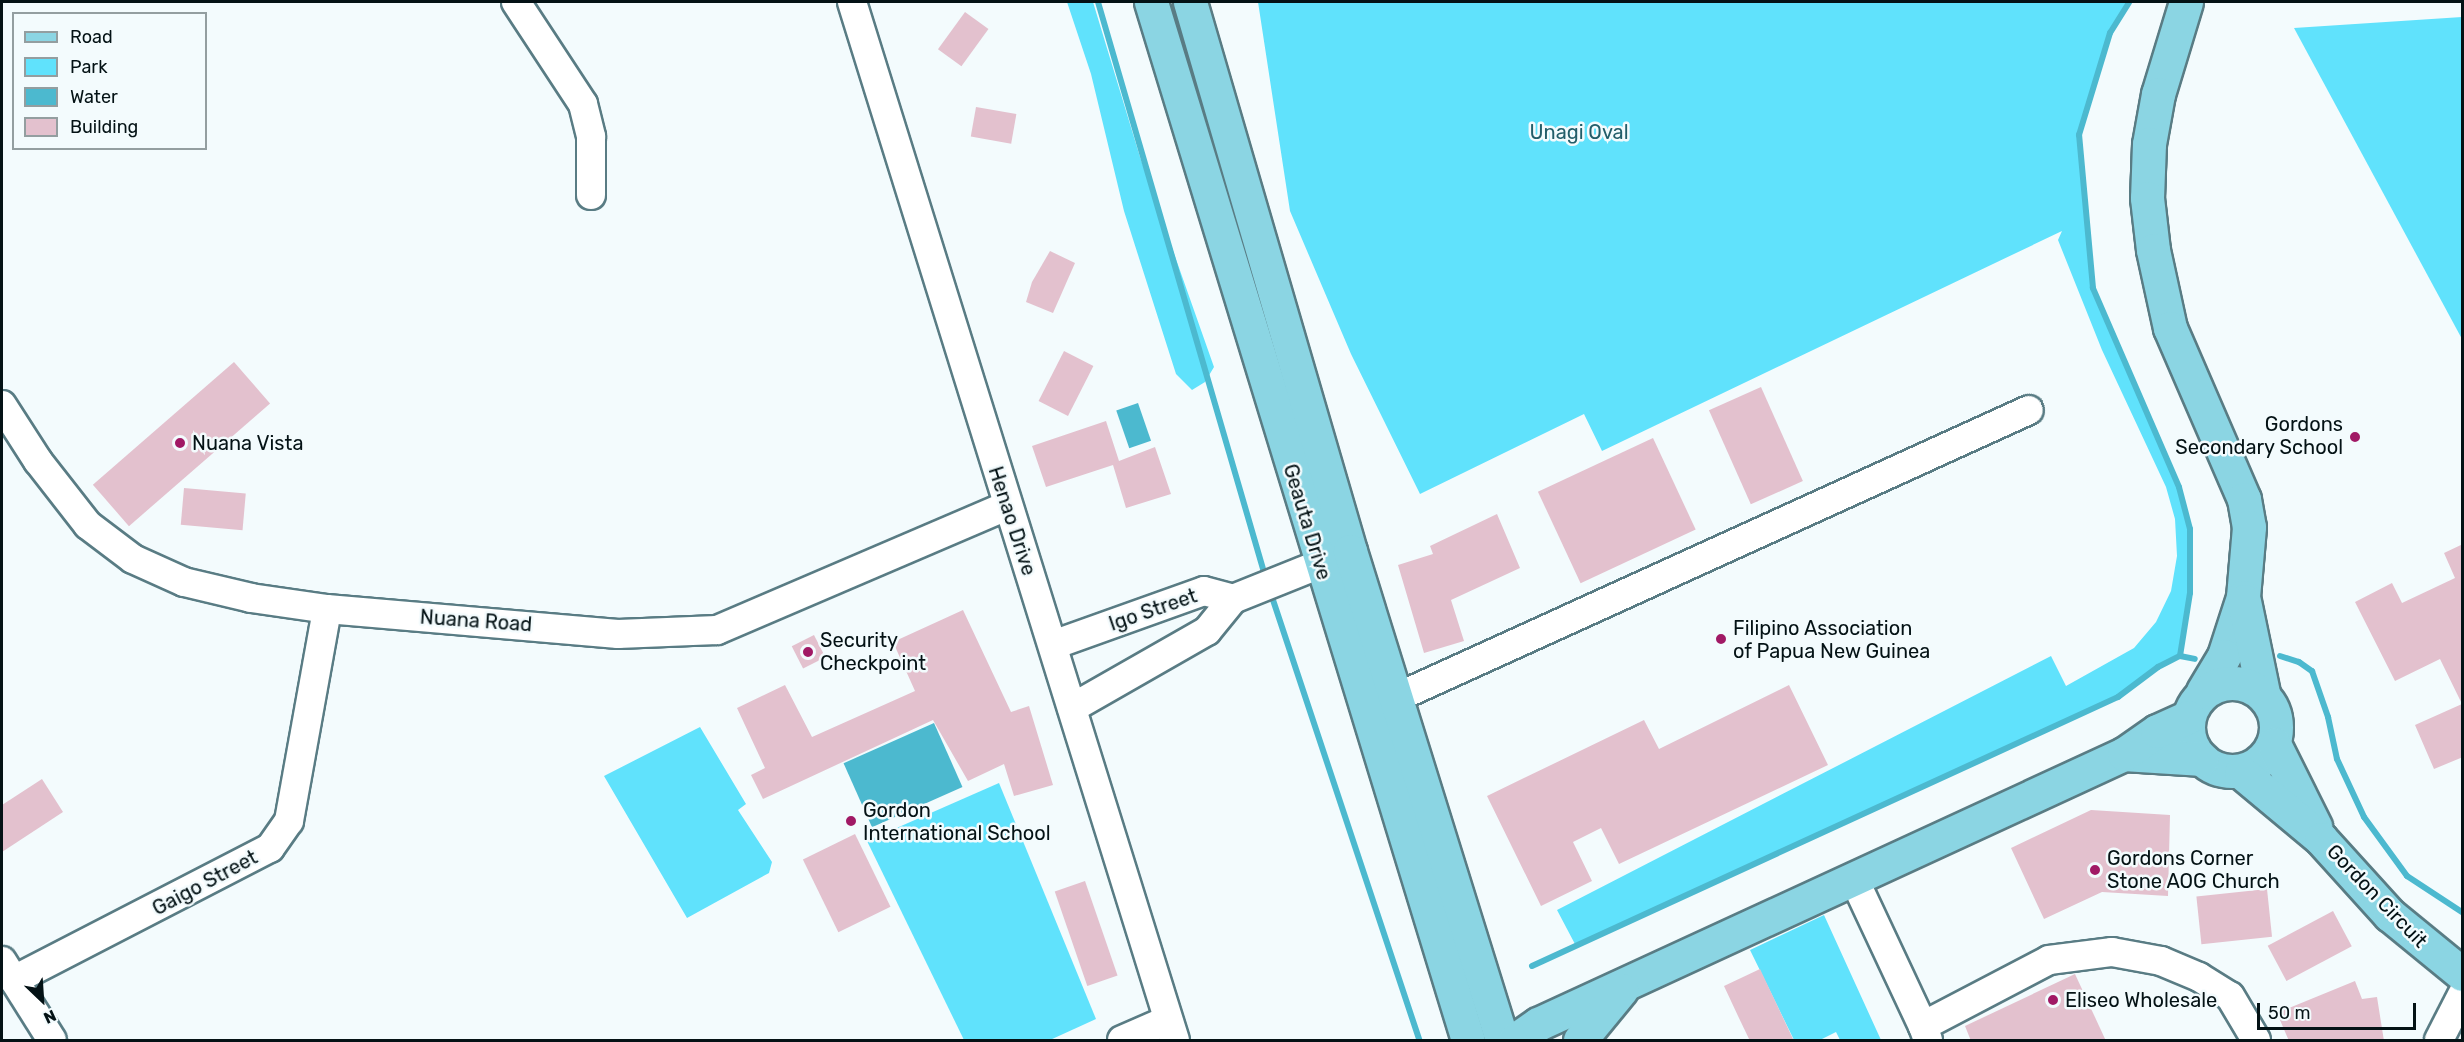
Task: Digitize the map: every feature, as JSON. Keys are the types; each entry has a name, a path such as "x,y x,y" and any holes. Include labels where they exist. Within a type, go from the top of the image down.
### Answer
{"main road":[{"name":"Geauta Drive","path":"1151,2 1310,568 1368,710 1468,1041"},
{"name":"Geauta Drive","path":"1190,2 1350,551 1398,696 1502,1041"},
{"path":"2186,2 2158,94 2149,144 2147,198 2157,274 2170,328 2244,499 2249,527 2243,597 2224,656 2196,704 2191,744 2202,759 2221,770 2241,772 2262,760 2274,744 2276,717 2263,693 2243,597"},
{"path":"1489,999 1527,1032 1631,981 2124,754 2231,682 2263,693"},
{"name":"Gordon Circuit","path":"2274,744 2321,839"},
{"path":"2124,754 2202,759"},
{"name":"Gordon Circuit","path":"2241,772 2321,839 2390,915 2463,974"},
{"path":"1580,1041 1606,1005 1631,981"}],"street":[{"path":"516,2 583,104 591,137 591,195"},
{"name":"Henao Drive","path":"852,2 1006,506 1053,645 1171,1030"},
{"name":"Nuana Road","path":"2,405 38,461 88,525 133,559 184,582 251,598 327,609 618,634 717,630 1006,506"},
{"path":"1368,710 1726,538 2029,410"},
{"path":"1072,708 1207,631 1233,599 1310,568"},
{"name":"Igo Street","path":"1053,645 1204,591 1233,599"},
{"name":"Gaigo Street","path":"8,970 252,860 270,848 289,821 327,609"},
{"path":"1854,879 1925,1033 2049,960 2112,952 2161,961 2230,996 2256,1041"},
{"path":"8,970 52,1041"},
{"path":"2439,1041 2463,995"},
{"path":"1122,1041 1171,1030"}],"green space":[{"path":"1067,2 1093,2 1140,157 1214,367 1205,382 1192,390 1176,374 1124,211 1091,74"},
{"name":"Unagi Oval","path":"1258,2 2129,2 2110,33 2079,136 2093,288 2179,487 2190,529 2190,593 2180,656 2158,667 2118,697 1576,946 1557,910 2051,656 2066,686 2134,648 2156,622 2171,591 2177,556 2175,519 2166,487 2102,350 2058,240 2062,231 1602,451 1584,414 1420,494 1351,354 1290,211"},
{"path":"2462,17 2462,339 2294,28"},
{"path":"700,727 746,804 738,810 772,862 769,873 687,918 604,776"},
{"path":"999,783 1096,1019 1050,1040 964,1040 867,841"},
{"path":"1824,915 1881,1040 1840,1040 1836,1032 1820,1040 1794,1040 1750,950"}],"water":[{"path":"1138,403 1151,441 1129,448 1116,410"},
{"path":"934,723 962,787 872,827 844,763"}],"building":[{"path":"965,12 988,29 961,66 938,49"},
{"path":"976,107 1016,114 1011,144 971,137"},
{"path":"1050,251 1075,263 1053,313 1026,302 1032,282"},
{"path":"1064,351 1093,366 1068,416 1039,401"},
{"name":"Nuana Vista","path":"234,362 270,404 129,526 93,485"},
{"path":"1761,387 1803,481 1751,504 1709,410"},
{"path":"1106,421 1119,461 1155,447 1171,494 1126,508 1113,465 1046,487 1032,446"},
{"path":"1653,438 1696,530 1581,583 1538,492"},
{"path":"184,488 246,493 243,530 181,525"},
{"path":"1497,514 1520,568 1451,600 1464,641 1424,653 1398,565 1433,554 1430,546"},
{"path":"2463,544 2463,757 2434,769 2415,725 2462,704 2440,659 2395,681 2355,602 2392,583 2402,603 2455,578 2444,553"},
{"path":"963,610 1011,712 1029,706 1053,785 1014,796 1004,764 968,781 933,720 763,799 751,775 765,768 737,708 785,685 812,737 915,691 893,642"},
{"name":"Security Checkpoint","path":"814,635 825,657 803,669 792,646"},
{"path":"1789,685 1828,765 1619,864 1601,828 1573,842 1592,881 1541,906 1487,796 1644,720 1659,749"},
{"path":"42,779 63,812 2,852 2,805"},
{"name":"Gordons Corner Stone AOG Church","path":"2091,810 2170,815 2168,896 2102,892 2044,919 2011,848"},
{"path":"855,834 891,907 838,932 803,859"},
{"path":"1085,881 1118,976 1087,986 1055,891"},
{"path":"2267,889 2272,937 2201,944 2196,896"},
{"path":"2333,911 2352,946 2286,981 2268,946"},
{"path":"1760,969 1794,1041 1750,1041 1738,1016 1724,986"},
{"name":"Eliseo Wholesale","path":"2075,974 2106,1041 1971,1041 1965,1026"},
{"path":"2355,981 2362,999 2377,997 2384,1041 2289,1041 2277,1013"}],"waterway":[{"path":"1098,2 1266,579"},
{"path":"1532,966 2118,697 2158,667 2180,656 2190,593 2190,529 2179,487 2093,288 2079,135 2110,33 2129,2"},
{"path":"1270,591 1419,1040"},
{"path":"2180,656 2195,659"},
{"path":"2280,656 2299,662 2312,671 2328,717 2337,759 2364,817 2407,876 2462,912"}],"place":[{"name":"Gordons Secondary School","path":"2355,437"},
{"name":"Nuana Vista","path":"180,443"},
{"name":"Filipino Association of Papua New Guinea","path":"1721,639"},
{"name":"Security Checkpoint","path":"808,652"},
{"name":"Gordon International School","path":"851,821"},
{"name":"Gordons Corner Stone AOG Church","path":"2095,870"},
{"name":"Eliseo Wholesale","path":"2053,1000"}]}
